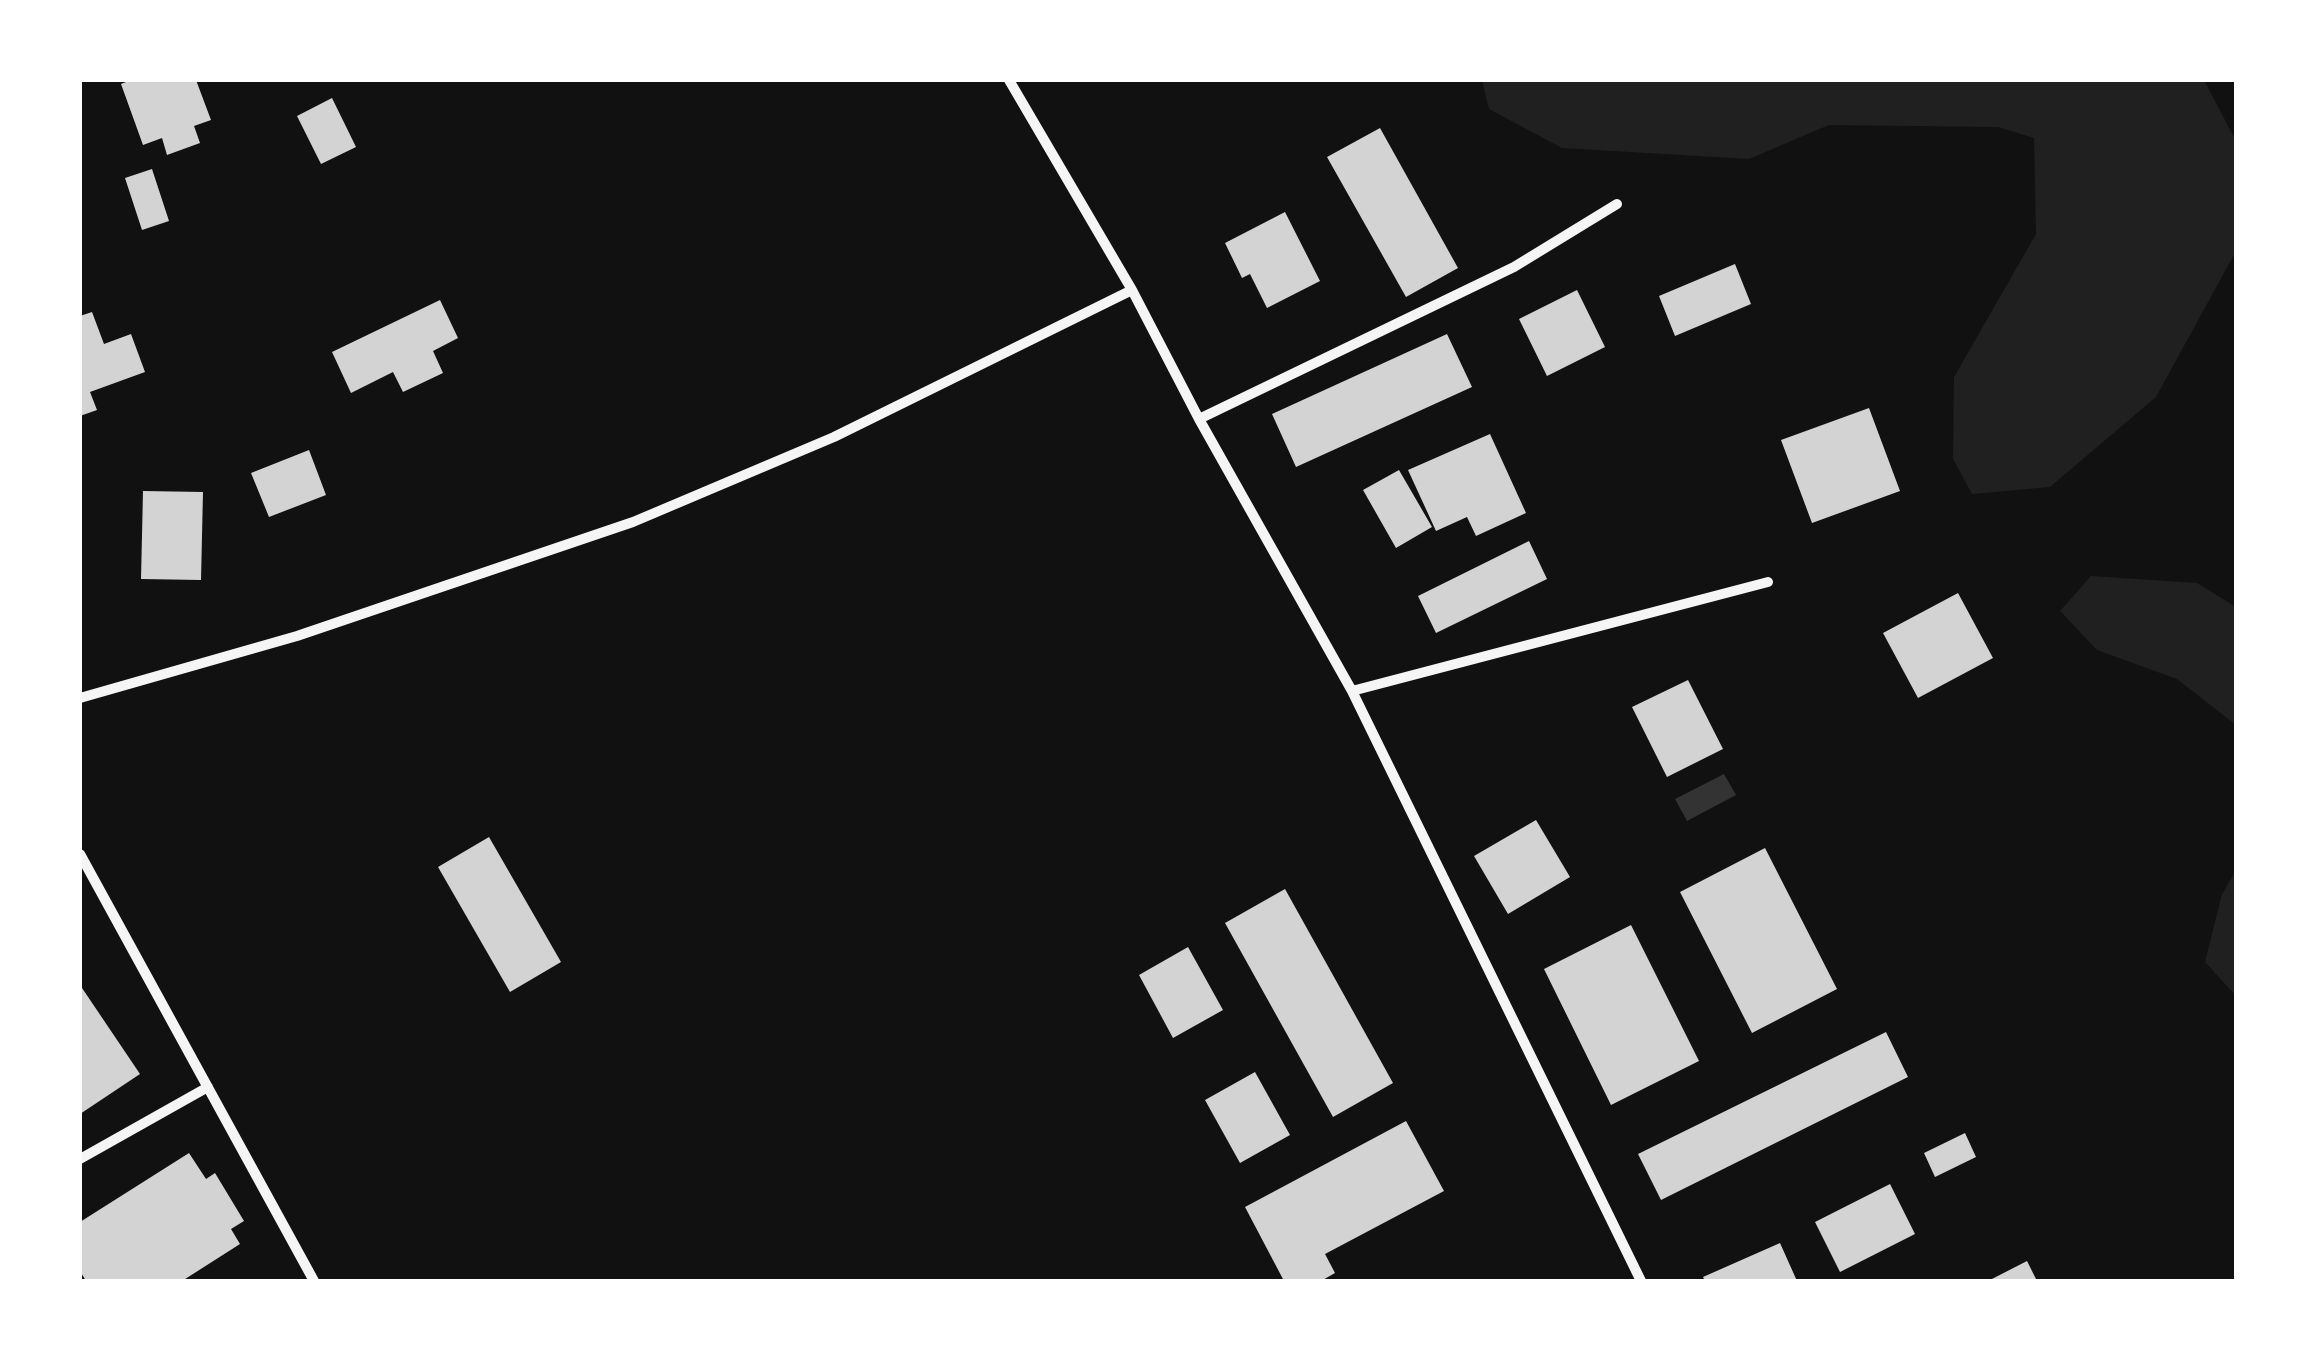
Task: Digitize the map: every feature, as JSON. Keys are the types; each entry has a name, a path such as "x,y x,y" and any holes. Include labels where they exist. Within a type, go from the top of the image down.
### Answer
{"street":[{"path":"1009,80 1132,290 1199,419 1352,691 1641,1281"},
{"path":"1199,419 1514,267 1617,204"},
{"path":"80,698 297,636 633,522 834,437 1132,290"},
{"path":"1352,691 1768,582"},
{"path":"80,854 314,1281"},
{"path":"80,1159 208,1088"}],"shaded area":[{"path":"1482,80 2204,80 2236,141 2236,251 2156,397 2050,487 1972,494 1953,459 1954,377 2036,234 2034,138 1998,127 1829,125 1749,159 1562,148 1489,109"},
{"path":"2091,576 2197,583 2236,607 2236,725 2177,679 2097,650 2060,611"},
{"path":"1724,774 1736,795 1687,821 1675,799"},
{"path":"2236,871 2236,996 2205,962 2222,894"}],"building":[{"path":"131,80 196,80 211,120 194,126 200,143 167,155 162,138 143,145 121,84"},
{"path":"332,98 356,147 321,164 297,116"},
{"path":"1380,128 1458,268 1406,297 1327,157"},
{"path":"152,169 169,221 142,230 125,178"},
{"path":"1285,212 1320,281 1267,308 1250,274 1242,278 1225,243"},
{"path":"1735,264 1751,304 1675,336 1659,296"},
{"path":"1577,290 1605,347 1547,376 1519,319"},
{"path":"440,300 458,338 433,351 443,373 403,392 393,372 351,393 332,352"},
{"path":"92,312 104,344 131,334 145,372 90,392 97,410 80,416 80,316"},
{"path":"1447,334 1472,387 1296,467 1272,414"},
{"path":"1869,408 1900,491 1812,523 1781,440"},
{"path":"1490,434 1526,513 1476,536 1467,517 1436,531 1408,470"},
{"path":"309,450 326,495 269,517 251,473"},
{"path":"1399,470 1432,527 1396,548 1363,490"},
{"path":"143,491 203,492 201,580 141,579"},
{"path":"1529,541 1547,579 1436,633 1418,596"},
{"path":"1958,593 1993,658 1918,698 1883,633"},
{"path":"1688,680 1723,749 1667,777 1632,707"},
{"path":"1536,820 1570,877 1508,914 1474,856"},
{"path":"489,837 561,962 510,992 438,867"},
{"path":"1765,848 1837,989 1752,1033 1680,892"},
{"path":"1285,889 1393,1083 1333,1117 1225,923"},
{"path":"1631,925 1699,1061 1611,1105 1544,969"},
{"path":"1188,947 1223,1010 1173,1038 1139,975"},
{"path":"80,985 140,1074 80,1114"},
{"path":"1886,1032 1908,1077 1661,1200 1638,1154"},
{"path":"1255,1072 1290,1135 1240,1163 1205,1100"},
{"path":"1406,1121 1444,1191 1325,1254 1335,1273 1321,1281 1284,1281 1245,1207"},
{"path":"1965,1133 1976,1157 1935,1177 1924,1153"},
{"path":"189,1153 206,1179 215,1173 244,1221 231,1229 240,1244 182,1281 86,1281 80,1271 80,1222"},
{"path":"1890,1184 1915,1234 1840,1272 1815,1222"},
{"path":"1780,1243 1797,1281 1705,1281 1703,1277"},
{"path":"2027,1261 2037,1281 1988,1281"}]}
